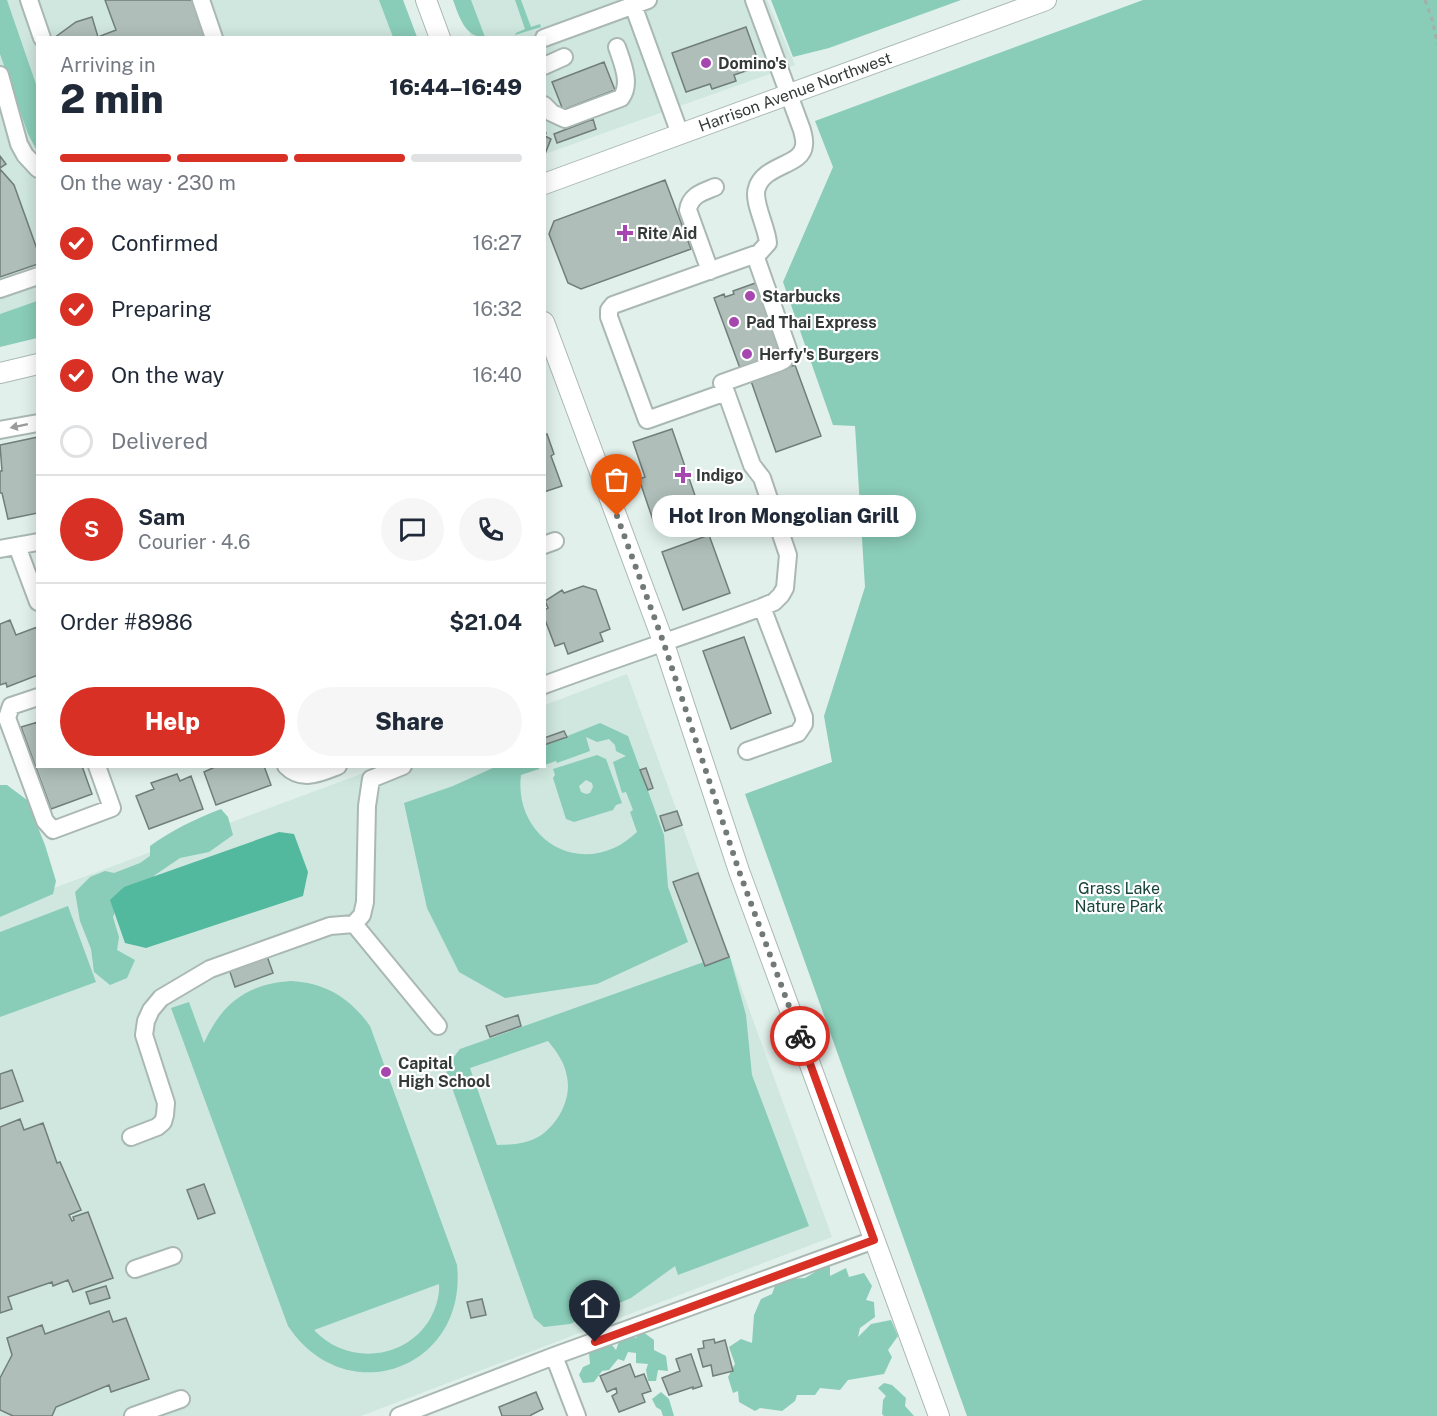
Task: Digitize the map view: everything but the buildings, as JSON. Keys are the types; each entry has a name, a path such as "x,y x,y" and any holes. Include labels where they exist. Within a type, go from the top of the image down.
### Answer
{"main road":[{"path":"426,0 439,36"},
{"name":"Harrison Avenue Northwest","path":"546,183 1046,0"},
{"path":"546,327 663,641 739,871 939,1416"},
{"path":"0,373 36,364"}],"street":[{"path":"29,0 41,36"},
{"path":"201,0 213,36"},
{"path":"546,684 762,607 774,602 785,588 789,555 762,478 752,465 726,392 647,420 609,317 609,310 614,305 759,254 768,243 768,232 758,203 756,189 764,176 802,153 804,145 802,130 754,0"},
{"path":"546,37 640,3 680,134"},
{"path":"546,107 552,113 565,119 621,98 625,93 625,78 617,47"},
{"path":"546,65 564,57"},
{"path":"0,75 19,144 36,167"},
{"path":"710,271 688,210 693,197 715,187"},
{"path":"722,383 784,360 788,349 755,255"},
{"path":"0,289 36,277"},
{"path":"0,430 36,423"},
{"path":"0,549 36,542"},
{"path":"17,546 36,597"},
{"path":"747,751 798,733 804,724 804,717 762,607"},
{"path":"36,698 11,706 7,718 45,821 54,831 112,808 98,768"},
{"path":"289,768 300,775 314,775 333,768"},
{"path":"130,1137 158,1127 165,1115 166,1103 144,1035 146,1021 151,1010 161,998 210,969 330,926 354,924 362,915 365,902 367,807 371,779 398,768"},
{"path":"354,924 438,1026"},
{"path":"399,1416 554,1356 874,1240"},
{"path":"135,1269 173,1256"},
{"path":"554,1356 577,1416"},
{"path":"133,1416 182,1399"}],"path":[{"path":"1425,0 1433,22 1437,44"}],"shaded area":[{"path":"0,0 4,0 36,95 36,310 0,323"},
{"path":"7,0 403,0 417,36 36,36 36,84"},
{"path":"458,0 767,0 795,65 546,154 546,36 471,36"},
{"name":"Capital High School","path":"627,674 832,1237 361,1416 0,1416 0,908 377,768 546,768 546,705"},
{"path":"279,832 294,834 308,872 303,896 146,948 125,943 110,900 124,887"}],"green space":[{"path":"0,0 7,0 36,84 36,149 28,134 0,54"},
{"path":"379,0 403,0 417,36 393,36"},
{"path":"453,0 471,0 485,36 472,34 460,19"},
{"path":"515,0 521,0 531,27 540,24 541,27 515,35 525,29"},
{"path":"771,0 961,0 829,48 793,57"},
{"name":"Grass Lake Nature Park","path":"1143,0 1437,0 1437,1416 967,1416 745,794 832,762 824,716 865,587 855,426 833,425 783,282 833,167 815,121"},
{"path":"36,301 36,338 0,347 0,314"},
{"path":"600,723 628,736 664,835 668,887 688,942 597,984 505,998 459,972 427,908 404,803 453,786 493,768 539,768 521,775 521,794 525,812 534,827 546,840 560,849 577,854 595,854 614,848 637,832 630,812 633,810 626,792 622,793 613,762 626,756 616,751 615,745 609,739 597,742 586,737 590,751 546,765 546,745"},
{"path":"597,755 606,759 622,803 616,805 613,810 574,822 566,819 553,778 555,775 553,769","holes":["586,780 592,783 590,793 581,792 579,786"]},
{"path":"0,785 7,785 27,800 56,881 53,894 0,917"},
{"path":"221,809 228,817 233,835 209,852 180,858 155,875 139,895 120,899 113,917 119,937 117,950 135,960 127,978 110,985 94,972 91,949 80,921 75,892 90,877 105,871 114,873 140,863 150,856 150,846 158,840 184,825"},
{"path":"68,906 96,982 0,1017 0,932"},
{"path":"729,953 746,1015 752,1075 809,1226 678,1275 675,1266 631,1298 570,1324 544,1327 534,1318 445,1068 460,1049","holes":["548,1041 566,1072 568,1085 562,1111 551,1126 538,1137 523,1143 497,1145 470,1068"]},
{"path":"304,982 326,989 354,1007 370,1026 457,1265 455,1301 443,1331 424,1353 398,1367 370,1372 340,1368 312,1353 288,1326 171,1008 189,1002 204,1043 219,1017 238,998 261,986","holes":["439,1284 437,1302 430,1319 419,1333 406,1343 391,1350 358,1353 342,1349 327,1341 314,1330"]},
{"path":"830,1263 830,1276 846,1268 849,1277 864,1273 872,1286 866,1300 874,1302 875,1317 860,1328 858,1337 871,1324 891,1320 898,1336 888,1350 892,1357 884,1374 848,1380 840,1390 820,1388 815,1395 797,1395 795,1401 782,1411 760,1408 755,1411 739,1402 738,1391 733,1393 728,1377 735,1364 729,1347 741,1339 752,1343 754,1315 761,1299 772,1294 777,1280 805,1278"},
{"path":"643,1332 654,1340 654,1350 666,1356 668,1371 658,1370 656,1381 648,1381 646,1370 648,1364 636,1363 636,1353 628,1352 624,1361 618,1359 609,1370 602,1371 594,1382 583,1383 579,1375 583,1367 590,1364 589,1353 602,1344 611,1344 616,1350 620,1339 630,1335 636,1338 637,1334"},
{"path":"884,1383 892,1385 906,1398 905,1406 914,1416 884,1416 882,1414 883,1400 886,1396 878,1388"},
{"path":"661,1392 669,1399 674,1416 663,1416 661,1410 656,1407 652,1399"}],"way so far":[{"path":"617,516 663,641 739,871 800,1036"}],"place":[{"name":"Domino's","path":"706,63"},
{"name":"Rite Aid","path":"625,233"},
{"name":"Starbucks","path":"750,296"},
{"name":"Pad Thai Express","path":"734,322"},
{"name":"Herfy's Burgers","path":"747,354"},
{"name":"Indigo","path":"683,475"},
{"name":"Hot Iron Mongolian Grill","path":"617,516"},
{"name":"Capital High School","path":"386,1072"}],"route":[{"path":"595,1342 874,1240 800,1036"}]}
